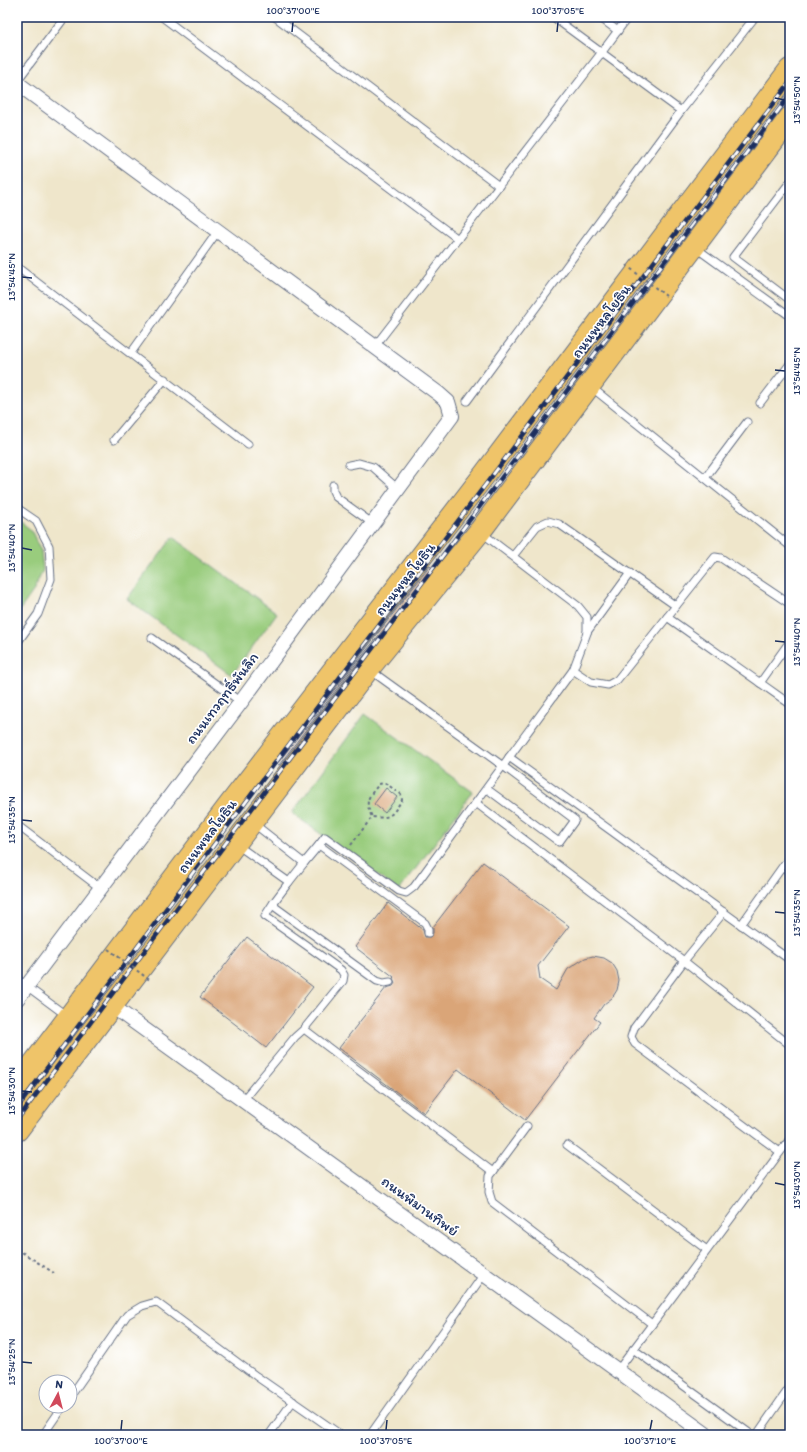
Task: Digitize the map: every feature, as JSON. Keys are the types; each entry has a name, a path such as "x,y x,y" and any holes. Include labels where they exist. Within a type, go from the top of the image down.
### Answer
{"main road":[{"name":"ถนนพหลโยธิน","path":"17,1086 229,806 490,468 790,70"},
{"name":"ถนนพหลโยธิน","path":"17,1130 368,669 480,531 790,118"},
{"path":"229,806 251,822"},
{"path":"68,1018 91,1034"}],"street":[{"path":"17,82 375,346"},
{"name":"ถนนเทวฤทธิ์พันลึก","path":"17,999 22,983 100,888 241,702 452,416 448,402 375,346"},
{"name":"ถนนพิมานทิพย์","path":"112,1006 706,1435"}],"lane":[{"path":"17,82 65,17"},
{"path":"162,17 458,240"},
{"path":"274,17 499,186"},
{"path":"552,17 681,111"},
{"path":"599,17 618,31"},
{"path":"375,346 628,17"},
{"path":"467,401 681,111 755,17"},
{"path":"790,182 733,257 790,300"},
{"path":"131,354 218,231"},
{"path":"694,246 790,316"},
{"path":"17,267 248,444"},
{"path":"760,403 790,364"},
{"path":"114,440 165,380"},
{"path":"590,386 790,546"},
{"path":"705,478 747,422"},
{"path":"349,465 359,463 373,467 398,489"},
{"path":"333,485 333,491 336,497 372,523"},
{"path":"17,508 36,521 50,546 52,579 38,614 17,643"},
{"path":"513,556 537,526 548,521 559,524 676,606"},
{"path":"480,531 578,606 587,617 587,633"},
{"path":"573,670 592,682 608,685 617,680 715,557 721,558 790,604"},
{"path":"243,1100 343,981 344,975 341,970 265,916 274,902 325,837 398,891 406,893 414,887 573,670 587,633 630,573"},
{"path":"668,617 790,704"},
{"path":"152,638 241,702"},
{"path":"760,683 790,641"},
{"path":"368,669 575,820 559,842 487,789"},
{"path":"509,757 790,960"},
{"path":"476,803 684,961 790,1045"},
{"path":"251,822 304,863"},
{"path":"17,825 100,888"},
{"path":"235,844 289,882"},
{"path":"319,845 426,923 428,933"},
{"path":"741,925 790,856"},
{"path":"274,902 275,907 377,980 384,983 390,982"},
{"path":"724,912 684,961 634,1028 631,1036 635,1044 780,1152"},
{"path":"22,983 68,1018"},
{"path":"304,1029 493,1172"},
{"path":"527,1126 490,1176 488,1192 492,1202 652,1324"},
{"path":"618,1370 790,1139"},
{"path":"567,1145 707,1250"},
{"path":"370,1435 484,1274"},
{"path":"78,1385 127,1315 142,1306 156,1302 338,1434"},
{"path":"633,1349 752,1435"},
{"path":"755,1435 758,1433 790,1387"},
{"path":"269,1435 293,1401"},
{"path":"43,1435 58,1414"}],"path":[{"path":"626,266 666,296"},
{"path":"385,783 401,794 402,800 393,814 384,818 372,817 367,806 369,798 379,784 385,783"},
{"path":"346,852 372,817"},
{"path":"108,949 151,981"},
{"path":"17,1249 54,1273"}],"green space":[{"path":"17,519 31,530 41,551 43,570 34,590 17,614"},
{"path":"173,537 277,613 232,675 127,599"},
{"path":"365,714 473,792 399,891 292,813"}],"building":[{"path":"430,566 433,569 358,661 279,765 277,764"},
{"path":"386,788 397,797 385,813 374,804"},
{"path":"483,862 569,926 538,966 540,979 556,990 568,969 585,958 593,956 604,958 612,963 617,971 619,981 617,990 612,998 604,1004 594,1018 600,1022 525,1120 458,1069 424,1113 339,1048 386,988 393,986 395,983 394,977 355,947 388,903 423,930 425,937 430,937 433,933 433,927"},
{"path":"247,937 313,987 266,1048 200,997"}],"railway":[{"path":"17,1108 275,763 790,82"},
{"path":"17,1120 790,95"}]}
